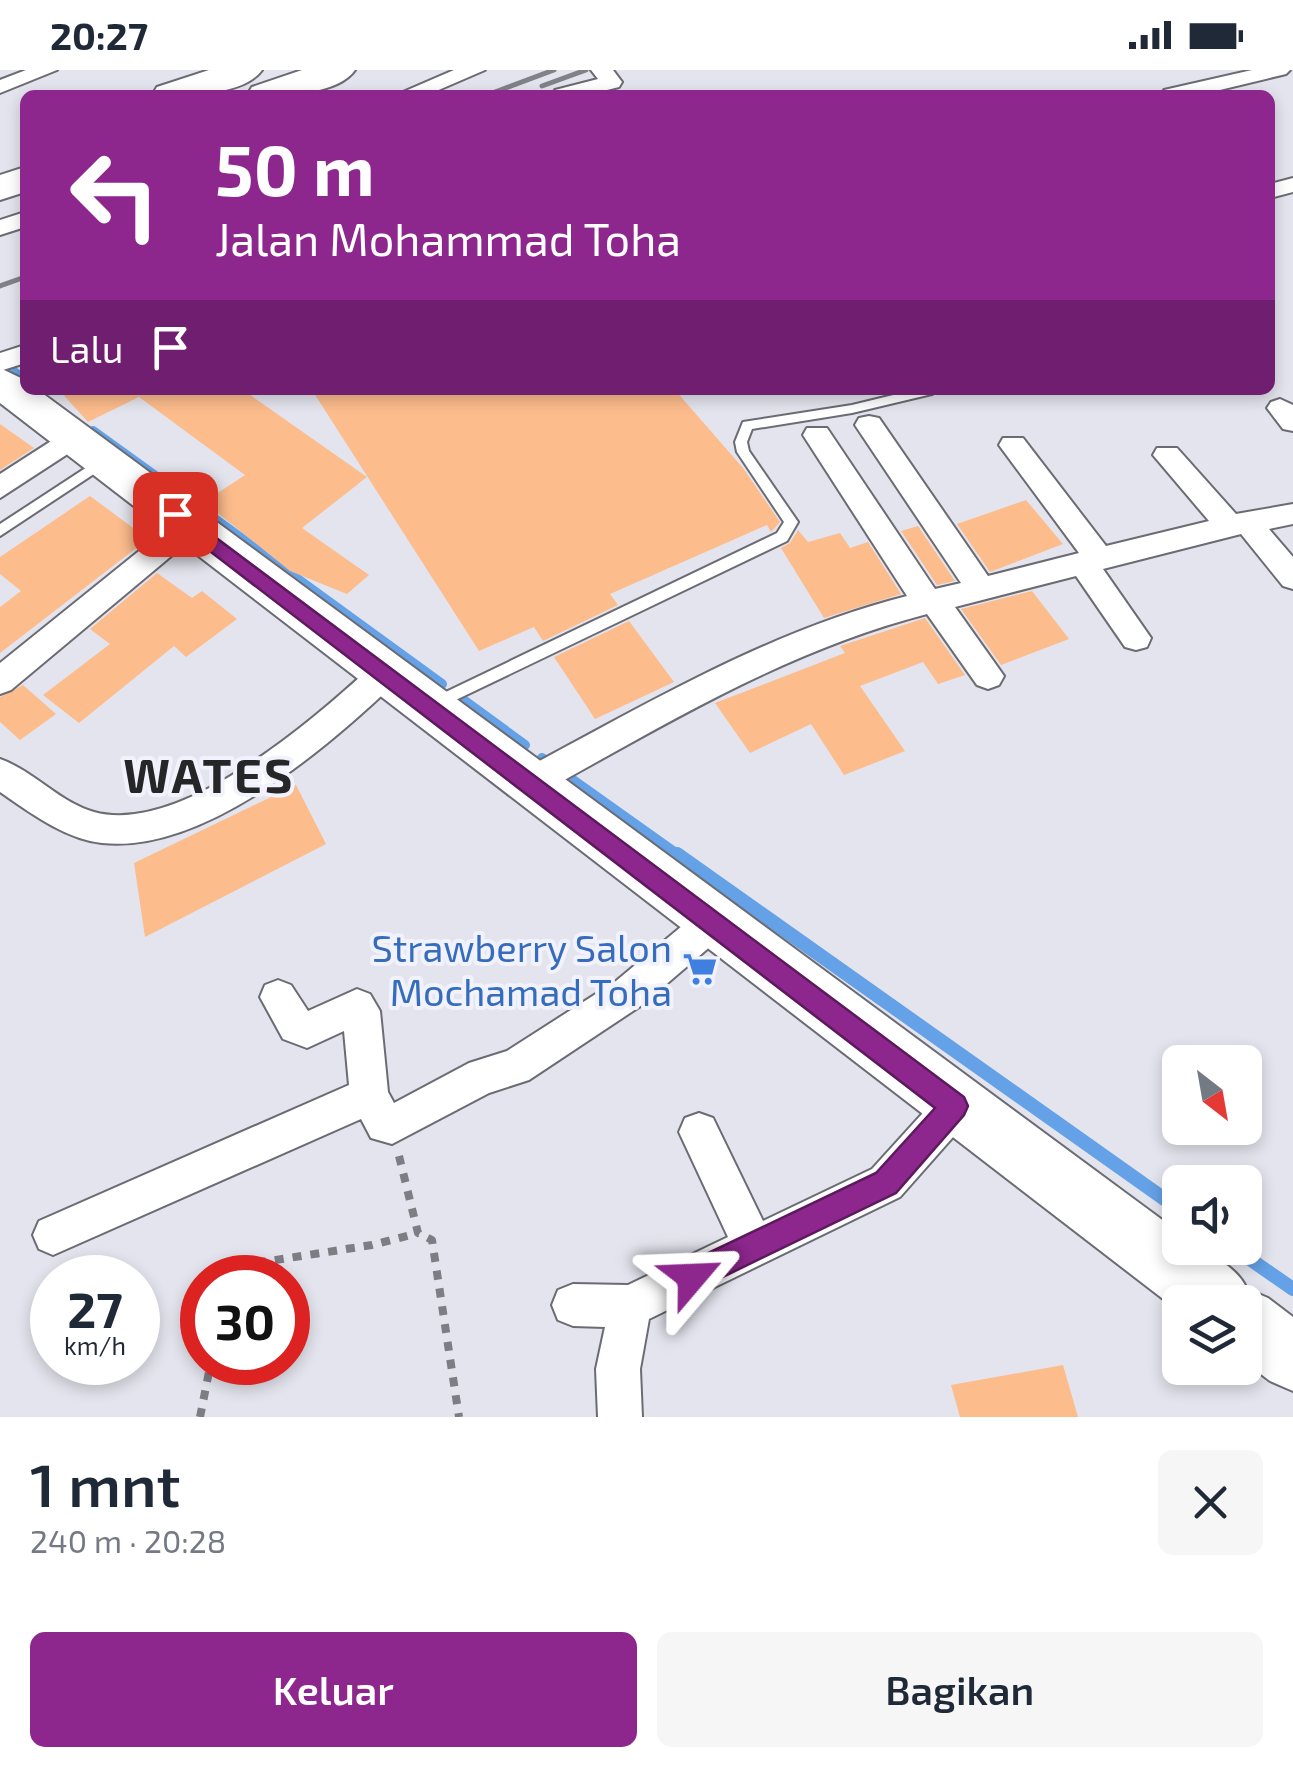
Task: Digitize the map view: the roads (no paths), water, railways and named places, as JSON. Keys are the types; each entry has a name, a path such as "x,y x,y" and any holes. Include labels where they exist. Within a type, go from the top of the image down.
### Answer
{"highway":[{"path":"185,90 244,70"},
{"path":"279,90 337,70"}],"main road":[{"path":"0,382 954,1106 1197,1285"},
{"path":"1262,1335 1293,1358"}],"street":[{"path":"0,86 46,70"},
{"path":"420,90 474,70"},
{"path":"581,90 610,82 602,70"},
{"path":"1194,90 1280,70"},
{"path":"869,425 981,590"},
{"path":"818,435 875,524 988,676"},
{"path":"1013,445 1091,561 1136,638"},
{"path":"0,488 89,449"},
{"path":"1167,455 1293,578"},
{"path":"875,524 924,510"},
{"path":"531,782 782,649 930,601 1293,514"},
{"path":"0,681 190,526"},
{"path":"0,773 85,824 132,828 162,821 250,780 307,744 385,673"},
{"path":"53,1235 381,1110 516,1068 629,992 713,922"},
{"path":"278,997 296,1026 307,1030 357,1006 381,1110"},
{"path":"572,1305 630,1306 886,1183 954,1106"},
{"path":"699,1132 754,1247"},
{"path":"620,1417 618,1369 630,1306"}],"lane":[{"path":"429,706 782,537 791,522 743,452 740,442 746,425 852,409 911,395"},
{"path":"0,531 89,449"}],"waterway":[{"path":"6,365 20,376"},
{"path":"93,431 183,496"},
{"path":"201,509 442,684"},
{"path":"462,699 525,745"},
{"path":"542,758 680,856"},
{"path":"677,854 1162,1197"},
{"path":"1258,1265 1293,1289"}],"railway":[{"path":"500,90 554,70"},
{"path":"542,86 586,70"},
{"path":"0,286 20,279"}],"place":[{"name":"Strawberry Salon Mochamad Toha","path":"700,969"}],"district":[{"name":"WATES","path":"209,774"}]}
